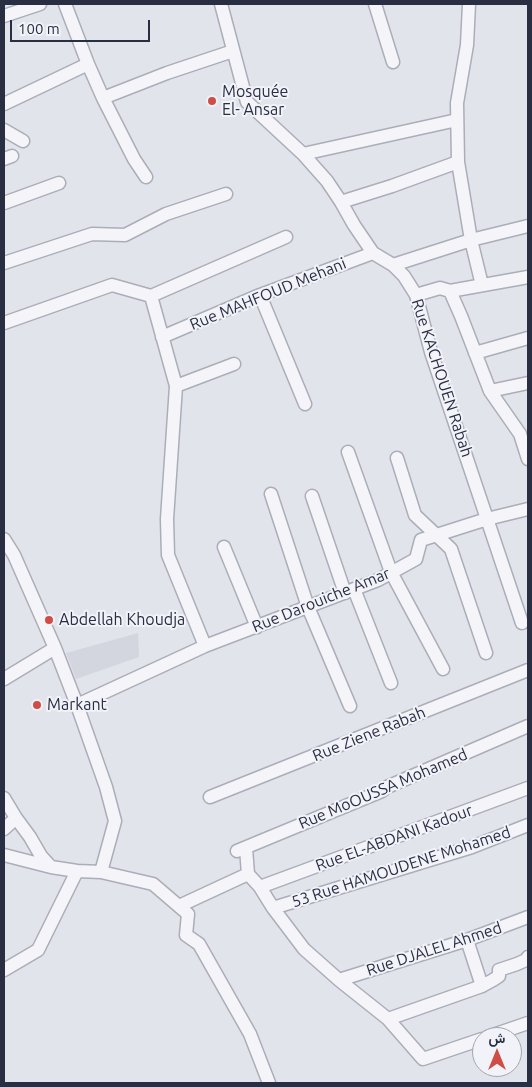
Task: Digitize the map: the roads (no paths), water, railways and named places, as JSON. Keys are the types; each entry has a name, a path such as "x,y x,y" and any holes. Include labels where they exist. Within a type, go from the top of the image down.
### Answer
{"street":[{"path":"4,16 40,4"},
{"path":"64,4 103,98 134,159 146,177"},
{"name":"Rue KACHOUEN Rabah","path":"221,4 248,102 303,154 327,182 373,253 392,265 404,276 416,295 431,352 522,623"},
{"path":"375,4 393,62"},
{"path":"469,4 468,45 457,103 458,162 471,240 482,285"},
{"path":"103,98 167,73 233,51"},
{"path":"4,104 88,64"},
{"path":"303,154 458,120"},
{"path":"4,130 23,141"},
{"path":"341,202 458,162"},
{"path":"4,202 59,183"},
{"path":"4,263 92,234 125,235 166,214 226,194"},
{"path":"392,265 471,240 528,226"},
{"path":"4,323 112,285 151,296 286,237"},
{"name":"Rue MAHFOUD Mehani","path":"162,337 260,295 373,253"},
{"path":"416,295 440,288 450,291 528,277"},
{"path":"450,291 490,392 524,434 528,459"},
{"path":"260,295 305,404"},
{"path":"151,296 176,386 167,519 168,555 205,646"},
{"path":"475,353 528,338"},
{"path":"176,386 234,364"},
{"path":"490,392 528,383"},
{"path":"348,452 391,572 443,669"},
{"path":"397,458 415,515 451,549 486,653"},
{"path":"271,494 308,606 350,706"},
{"path":"312,496 349,591 391,683"},
{"name":"Rue Darouiche Amar","path":"77,705 205,646 378,580 416,559 421,540 487,519 528,509"},
{"path":"4,539 14,555 55,648 106,787 115,821 101,872"},
{"path":"224,547 257,626"},
{"path":"4,679 55,648"},
{"name":"Rue Ziene Rabah","path":"210,797 528,670"},
{"name":"Rue MoOUSSA Mohamed","path":"248,874 242,849 382,791 387,787 528,726"},
{"name":"Rue EL-ABDANI Kadour","path":"260,887 528,788"},
{"path":"4,798 41,856 51,867"},
{"path":"4,829 16,818"},
{"name":"53 Rue HAMOUDENE Mohamed","path":"273,908 472,847 528,825"},
{"path":"4,856 51,867 101,872 153,884 179,906 188,914 186,935 199,944 250,1034 269,1083"},
{"path":"4,970 38,950 77,871"},
{"path":"179,906 248,874 260,887 273,908 304,949 388,1019 423,1058 472,1042"},
{"name":"Rue DJALEL Ahmed","path":"339,980 467,940 528,917"},
{"path":"467,940 482,986"},
{"path":"388,1019 482,986 500,976 499,970 526,960 528,957"}],"place":[{"name":"Mosquée El- Ansar","path":"212,101"},
{"name":"Abdellah Khoudja","path":"49,620"},
{"name":"Markant","path":"37,705"}]}
